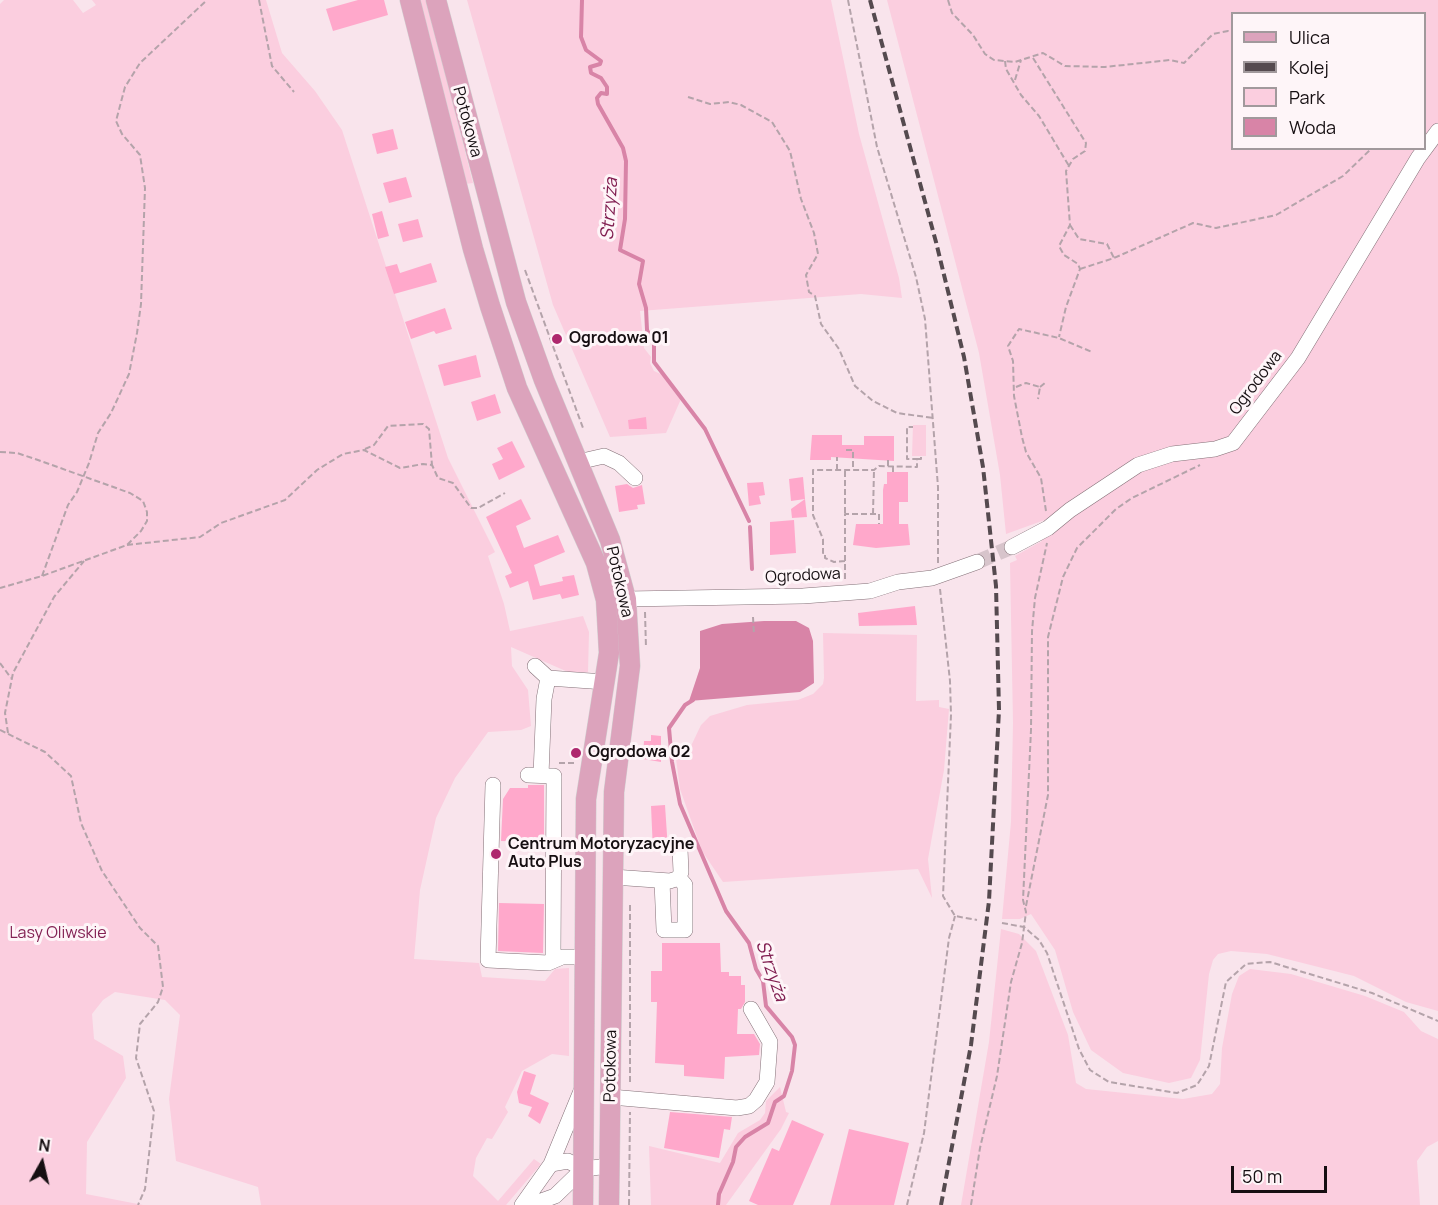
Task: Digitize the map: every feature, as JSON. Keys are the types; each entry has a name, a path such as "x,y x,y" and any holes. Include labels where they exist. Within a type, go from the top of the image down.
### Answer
{"main road":[{"name":"Potokowa","path":"410,0 481,278 517,388 585,537 603,584 609,632 605,682 586,800 583,1205"},
{"name":"Potokowa","path":"436,0 485,189 525,329 614,550 626,599 630,639 629,684 616,773 609,1205"},
{"path":"458,194 485,189"},
{"path":"605,682 629,684"},
{"path":"584,1035 612,1035"}],"street":[{"name":"Ogrodowa","path":"1426,148 1438,132"},
{"name":"Ogrodowa","path":"1228,447 1298,358 1424,150"},
{"path":"1012,548 1048,528 1070,510 1138,465 1172,454 1228,447"},
{"path":"578,462 606,457 620,464 635,478"},
{"name":"Ogrodowa","path":"626,599 803,596 870,591 939,569 977,562"},
{"path":"535,666 548,678 605,682"},
{"path":"548,678 535,775 554,776 553,960"},
{"path":"493,785 488,960 548,963 562,957 585,957"},
{"path":"679,878 680,849"},
{"path":"613,877 662,881 679,878"},
{"path":"662,881 664,930 685,930 685,885 679,878"},
{"path":"611,1097 737,1108 749,1106 756,1100 767,1082 770,1042 752,1010"},
{"name":"Potokowa","path":"522,1205 551,1164 584,1086"},
{"path":"551,1164 568,1161 583,1169 609,1166"},
{"path":"530,1205 559,1200 583,1169"}],"path":[{"path":"42,576 98,433 111,413 129,374 141,304 145,188 140,155 122,134 116,121 124,87 140,63 207,0"},
{"path":"259,0 272,66 294,92"},
{"path":"848,0 877,147 916,277 925,319 938,487 939,569 951,714 944,896 955,916 949,938 924,1133 907,1205"},
{"path":"948,0 952,13 973,35 985,54 994,60 1022,60 1042,53 1065,66 1105,67 1170,60 1184,63 1213,34 1231,31"},
{"path":"1033,58 1086,143 1085,151 1069,166 1065,180 1070,200 1070,225 1059,246 1064,255 1080,268"},
{"path":"1015,80 1022,60"},
{"path":"1005,61 1006,69 1015,80 1021,95 1039,116 1069,166"},
{"path":"688,97 710,104 741,105 772,122 790,151 801,199 814,233 818,254 806,275 809,292 815,296 821,324 839,349 855,386 873,401 897,413 933,418"},
{"path":"1080,268 1114,258 1193,223 1216,228 1276,215 1343,176 1370,150"},
{"path":"1070,225 1079,239 1107,244 1114,258"},
{"path":"525,268 575,402 584,434"},
{"path":"1059,338 1064,313 1080,268"},
{"path":"1025,910 1023,900 1031,740 1032,631 1035,598 1046,552 1048,528 1041,478 1026,452 1014,396 1016,387 1013,361 1008,346 1019,329 1059,338 1092,352"},
{"path":"1038,399 1040,387 1046,382"},
{"path":"1016,387 1026,383 1040,387"},
{"path":"0,588 42,576 127,545 200,537 221,523 285,500 317,470 343,454 364,450 374,445 382,430 388,426 423,424 429,429 432,465 438,478 456,486 468,505 478,508 505,493"},
{"path":"913,427 907,427 907,459 921,459 921,456"},
{"path":"971,1205 980,1148 997,1077 1011,982 1024,927 1025,910 1048,795 1048,637 1063,577 1077,548 1116,509 1132,498 1200,465 1228,447"},
{"path":"364,450 400,468 423,464 432,465"},
{"path":"846,450 853,450 853,470"},
{"path":"0,452 17,453 143,501 147,521 127,545"},
{"path":"837,457 837,470"},
{"path":"888,457 888,466"},
{"path":"845,561 834,562 825,558 823,538 813,514 813,470 874,470 879,466 917,466 917,459"},
{"path":"893,466 893,472"},
{"path":"845,470 846,585"},
{"path":"873,514 874,470"},
{"path":"845,514 879,514 879,524"},
{"path":"8,733 5,713 11,679 41,617 84,561"},
{"path":"753,617 754,635"},
{"path":"0,663 11,679"},
{"path":"0,730 45,752 71,776 81,823 102,871 140,928 158,946 163,987 158,1002 140,1024 136,1058 154,1111 145,1190 138,1205"},
{"path":"574,772 575,755"},
{"path":"955,916 977,921"},
{"path":"1002,923 1024,927 1032,932 1047,953 1079,1050 1090,1070 1109,1082 1177,1093 1197,1085 1209,1066 1226,982 1246,964 1270,962 1372,993 1438,1021"}],"green space":[{"name":"Lasy Oliwskie","path":"4,0 73,0 83,13 96,5 92,0 266,0 282,53 315,91 342,130 448,458 495,552 488,556 504,604 510,631 583,616 589,632 588,672 568,672 511,647 512,666 528,690 531,726 521,730 488,732 455,778 436,818 420,890 414,959 479,963 482,977 545,981 555,969 569,968 569,1056 552,1054 522,1071 505,1107 508,1112 492,1139 487,1138 476,1158 473,1176 498,1201 534,1159 541,1164 506,1205 261,1205 258,1187 176,1161 169,1099 180,1015 165,1000 115,992 103,1000 92,1014 94,1039 123,1056 126,1078 87,1142 86,1194 143,1205 0,1205 0,4"},
{"path":"418,0 427,0 473,183 465,184"},
{"path":"467,0 831,0 859,134 899,278 902,298 861,294 640,311 644,348 651,357 650,363 654,371 663,375 681,399 666,433 610,437 553,305"},
{"path":"887,0 1438,0 1438,127 1426,142 1426,12 1231,12 1231,150 1419,150 1298,349 1226,441 1171,450 1053,517 1006,534 1000,475 979,353"},
{"path":"1438,143 1438,1011 1406,1002 1354,976 1267,954 1231,951 1218,954 1213,960 1209,974 1200,1060 1191,1078 1169,1083 1123,1073 1091,1050 1073,1012 1055,950 1031,914 1020,919 1002,919 1011,822 1013,723 1010,563 1017,560 1015,556 1042,541 1041,538 1152,463 1222,454 1303,359 1358,273 1416,173"},
{"path":"913,425 926,425 926,456 912,456"},
{"path":"823,633 917,635 916,701 939,700 939,707 949,709 944,770 928,859 932,898 918,869 723,882 702,851 680,789 675,751 685,745 691,746 701,725 710,716 747,705 798,700 813,694 823,684 824,678"},
{"path":"1001,929 1019,934 1036,951 1068,1035 1076,1083 1086,1089 1183,1099 1212,1094 1220,1084 1222,1048 1232,994 1239,976 1250,969 1291,974 1365,996 1404,1012 1421,1031 1438,1039 1438,1141 1427,1147 1417,1161 1420,1205 961,1205 989,1042"},
{"path":"780,1087 786,1112 789,1113 781,1129 726,1205 651,1205 649,1146 720,1163 738,1133 760,1120 765,1113 766,1101"}],"water":[{"path":"796,621 809,628 813,641 814,683 800,692 689,701 700,668 700,631 722,624"}],"building":[{"path":"358,0 384,0 388,15 333,31 326,9"},
{"path":"393,129 398,149 377,154 372,134"},
{"path":"406,177 412,197 389,203 383,183"},
{"path":"382,211 389,236 378,239 372,214"},
{"path":"418,219 423,237 403,242 398,224"},
{"path":"431,263 437,282 394,294 385,267 397,264 400,273"},
{"path":"445,308 452,329 436,334 434,331 411,339 405,322"},
{"path":"476,355 481,377 444,386 438,365"},
{"path":"495,394 501,413 477,421 471,402"},
{"path":"646,417 647,429 629,429 628,420"},
{"path":"812,435 842,435 842,445 864,445 864,436 894,436 894,461 831,457 831,460 810,460"},
{"path":"512,441 525,467 499,480 492,464 503,459 497,448"},
{"path":"887,472 908,472 908,502 899,502 899,524 908,524 910,545 876,548 853,545 856,524 883,524 883,490 884,484 887,484"},
{"path":"803,477 805,499 791,501 789,479"},
{"path":"763,482 765,495 759,496 761,504 749,506 747,483"},
{"path":"627,484 633,488 642,485 645,504 637,505 638,509 619,512 615,486"},
{"path":"521,499 531,519 516,526 524,548 558,535 565,552 534,565 540,586 563,581 562,577 574,575 579,595 562,599 560,594 533,600 528,581 510,588 505,576 512,573 486,517"},
{"path":"805,499 807,517 792,518 791,509"},
{"path":"794,520 796,553 770,555 770,522"},
{"path":"915,606 917,625 859,626 858,613"},
{"path":"651,735 661,736 661,762 643,759 644,741 651,741"},
{"path":"528,785 544,785 544,835 540,835 540,842 501,841 503,799 510,788 528,788"},
{"path":"665,805 668,850 653,851 651,806"},
{"path":"499,903 544,904 543,953 498,951"},
{"path":"662,943 720,943 721,972 729,972 729,976 741,976 741,985 745,985 745,1002 741,1009 738,1009 737,1034 754,1034 760,1044 759,1055 725,1057 724,1079 684,1076 684,1065 655,1063 657,1002 651,1002 651,971 662,971"},
{"path":"524,1071 536,1075 530,1094 549,1103 540,1124 528,1116 532,1107 519,1103 517,1092"},
{"path":"670,1112 732,1117 730,1130 724,1129 719,1158 664,1148"},
{"path":"792,1120 824,1134 793,1205 758,1205 749,1201 772,1148 779,1151"},
{"path":"849,1129 909,1143 894,1205 830,1205"}],"waterway":[{"name":"Strzyża","path":"582,0 581,37 586,50 601,61 600,64 590,67 591,73 601,78 607,87 607,94 601,93 597,98 598,104 623,148 626,161 625,219 620,250 643,261 639,284 646,308 647,330 654,344 654,362 705,429 749,521"},
{"name":"Strzyża","path":"750,527 752,569"},
{"name":"Strzyża","path":"693,700 685,705 669,728 672,762 680,804 726,911 749,943 756,969 763,981 766,1006 792,1037 795,1045 792,1071 784,1096 775,1102 768,1123 745,1137 736,1147 733,1162 719,1194 718,1205"}],"tunnel":[{"path":"977,562 1012,547"}],"railway":[{"path":"870,0 936,242 964,357 983,467 996,586 999,710 989,901 971,1045 941,1205"}],"place":[{"name":"Ogrodowa 01","path":"557,339"},
{"name":"Ogrodowa 02","path":"576,753"},
{"name":"Centrum Motoryzacyjne Auto Plus","path":"496,854"}]}
